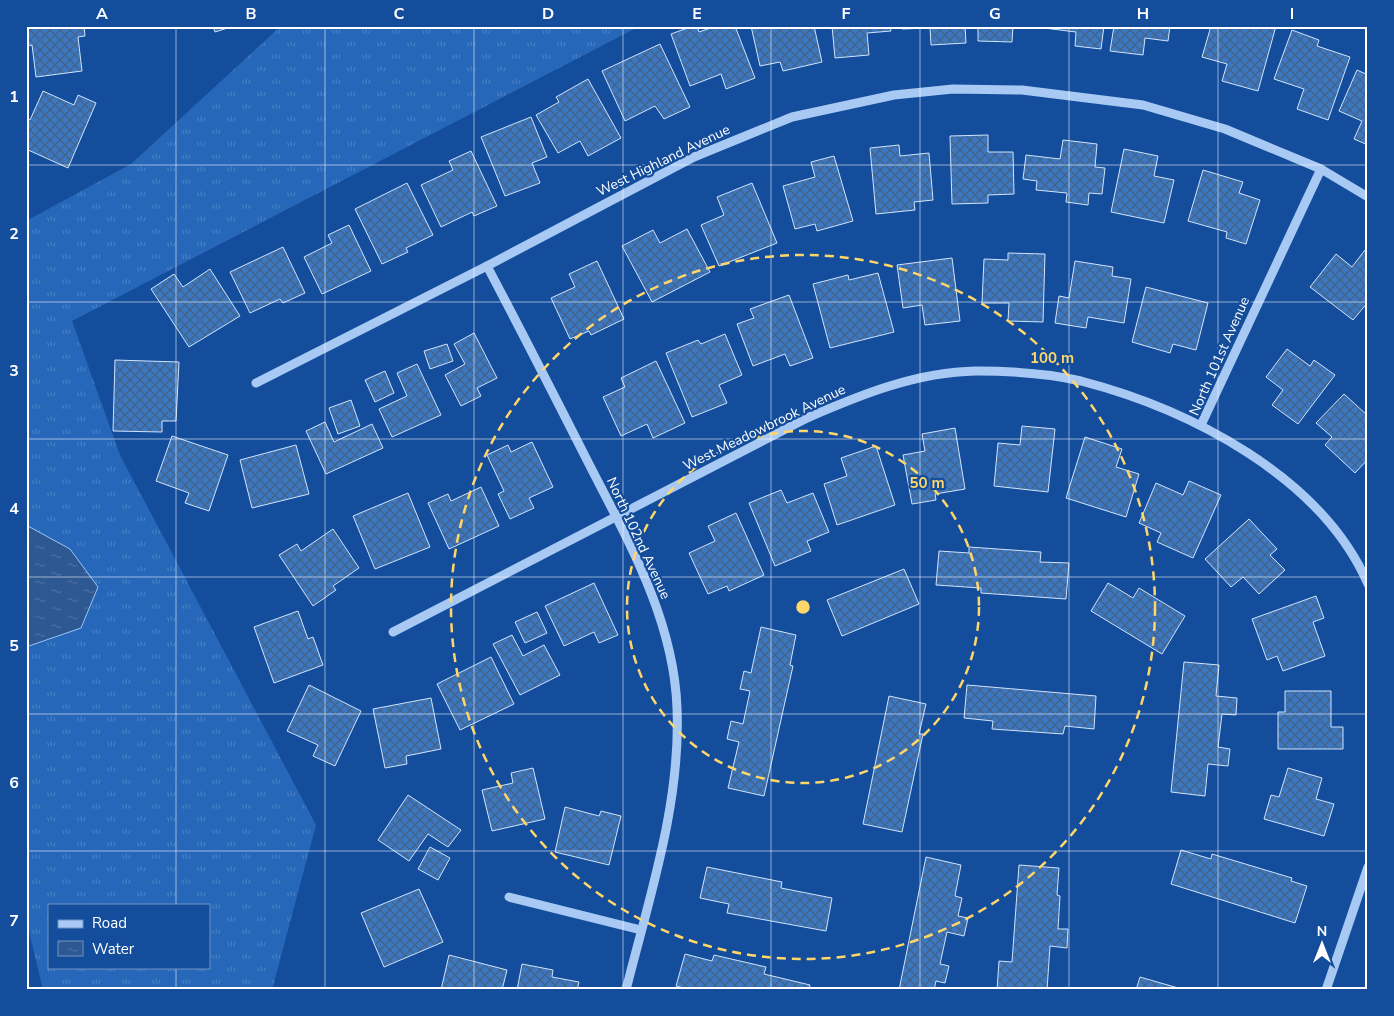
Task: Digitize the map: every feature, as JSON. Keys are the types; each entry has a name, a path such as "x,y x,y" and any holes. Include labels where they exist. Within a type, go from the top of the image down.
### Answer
{"street":[{"name":"West Highland Avenue","path":"256,383 487,266 694,157 792,117 894,95 954,89 1022,90 1143,105 1225,129 1321,169 1368,197"},
{"name":"North 101st Avenue","path":"1321,169 1201,425 1289,483 1323,515 1358,561 1368,584"},
{"name":"North 102nd Avenue","path":"487,266 616,517 655,600 674,677 677,709 676,772 672,805 626,990"},
{"name":"West Meadowbrook Avenue","path":"394,632 807,418 853,398 891,385 926,377 974,371 1032,372 1080,381 1142,401 1201,425"},
{"path":"1326,990 1368,867"},
{"path":"509,897 641,930"}],"green space":[{"path":"281,26 640,26 72,321 120,455 316,825 272,990 43,990 26,919 26,221 131,164"}],"water":[{"path":"26,525 70,549 98,587 81,628 26,647"}],"building":[{"path":"26,26 84,26 85,36 78,37 82,71 36,77 32,45 26,46"},
{"path":"213,26 234,26 215,32"},
{"path":"697,26 699,32 716,26 735,26 755,78 726,89 721,74 690,86 671,34"},
{"path":"751,26 814,26 822,62 783,71 780,62 760,66"},
{"path":"832,26 890,26 891,31 867,33 869,55 835,58"},
{"path":"902,26 965,26 966,43 931,45 930,28 902,29"},
{"path":"978,26 1013,26 1012,42 978,41"},
{"path":"1044,26 1104,26 1101,49 1075,46 1076,32 1044,28"},
{"path":"1114,26 1170,26 1168,41 1145,38 1143,55 1110,51"},
{"path":"1211,26 1276,26 1258,91 1222,81 1227,64 1202,57"},
{"path":"1292,30 1319,40 1317,46 1350,57 1328,120 1297,109 1304,89 1274,79"},
{"path":"660,44 690,107 664,119 655,106 625,121 602,71"},
{"path":"1357,70 1368,75 1368,145 1354,139 1362,121 1339,111"},
{"path":"588,79 621,138 588,156 580,141 558,153 536,115 559,102 556,97"},
{"path":"43,91 74,105 78,95 96,103 68,168 26,149 26,118 30,120"},
{"path":"531,117 547,157 532,163 540,183 505,196 481,137"},
{"path":"988,135 988,152 1013,152 1014,194 988,195 988,203 952,204 950,136"},
{"path":"1063,140 1097,144 1095,167 1105,168 1102,194 1089,193 1088,205 1066,202 1067,193 1036,190 1037,181 1023,179 1026,155 1060,159"},
{"path":"899,145 900,156 929,153 933,200 914,202 915,210 876,214 870,148"},
{"path":"1124,149 1158,156 1154,176 1174,180 1164,223 1111,212"},
{"path":"471,151 497,206 474,216 472,212 441,227 421,185 453,170 449,161"},
{"path":"834,156 853,221 817,231 815,224 795,229 783,186 815,177 811,162"},
{"path":"1203,170 1243,182 1239,193 1260,200 1246,244 1226,238 1227,232 1188,221"},
{"path":"407,183 433,235 406,248 408,252 382,264 355,209"},
{"path":"752,183 777,243 719,266 701,225 724,215 717,197"},
{"path":"349,225 371,271 322,294 304,257 332,243 328,235"},
{"path":"687,229 710,272 652,302 622,246 653,230 660,243"},
{"path":"283,247 305,293 283,303 280,299 250,313 230,272"},
{"path":"1365,250 1368,253 1368,302 1353,320 1310,287 1336,254 1352,267"},
{"path":"1008,253 1045,254 1043,322 1008,321 1009,303 982,303 984,259 1008,260"},
{"path":"952,258 960,321 925,325 922,305 903,308 897,265"},
{"path":"597,261 624,319 591,335 589,331 570,339 551,298 575,287 569,274"},
{"path":"1075,261 1113,267 1112,276 1131,279 1124,323 1088,317 1086,328 1055,323 1059,296 1069,298"},
{"path":"210,269 240,316 189,347 151,289 174,274 183,287"},
{"path":"878,273 894,332 830,348 813,284 848,275 849,280"},
{"path":"1146,287 1208,303 1196,350 1173,344 1170,353 1132,342"},
{"path":"789,295 813,358 790,366 785,354 753,366 737,324 754,318 750,309"},
{"path":"474,333 497,378 477,388 481,396 461,406 445,375 465,364 454,344"},
{"path":"725,334 742,375 719,385 727,403 692,417 666,353 698,340 701,344"},
{"path":"447,344 453,361 430,369 424,351"},
{"path":"1287,349 1310,366 1314,360 1335,375 1298,424 1272,405 1283,390 1266,377"},
{"path":"115,360 179,362 176,421 162,421 162,432 113,431"},
{"path":"656,361 685,423 653,438 647,424 621,436 603,397 625,387 621,378"},
{"path":"417,364 441,415 392,437 379,409 407,396 397,373"},
{"path":"385,371 394,393 375,402 365,380"},
{"path":"1344,394 1368,416 1368,459 1355,473 1325,445 1332,437 1316,423"},
{"path":"351,400 360,426 338,434 329,408"},
{"path":"325,422 334,442 372,424 383,448 326,474 306,431"},
{"path":"1022,426 1055,429 1048,492 994,486 998,443 1020,445"},
{"path":"955,428 965,489 935,494 936,500 912,504 903,455 925,451 922,434"},
{"path":"172,436 228,455 209,511 185,503 189,493 156,481"},
{"path":"1085,437 1122,449 1116,467 1139,474 1126,517 1066,498"},
{"path":"532,442 553,487 529,498 534,508 510,519 498,494 504,491 487,455 508,445 511,452"},
{"path":"296,445 309,494 252,508 240,460"},
{"path":"876,446 895,505 837,525 824,484 847,476 841,458"},
{"path":"1189,481 1221,495 1193,558 1157,542 1161,533 1139,523 1156,483 1183,495"},
{"path":"481,487 499,526 449,549 428,503 448,494 451,501"},
{"path":"781,490 787,503 813,493 829,532 807,541 811,551 775,566 749,503"},
{"path":"408,493 430,547 375,569 353,516"},
{"path":"736,513 764,575 729,591 727,586 708,594 689,553 715,541 708,526"},
{"path":"1249,519 1277,549 1270,555 1285,570 1259,594 1243,577 1231,587 1205,559"},
{"path":"333,529 359,568 333,586 336,590 313,606 279,555 297,544 301,551"},
{"path":"969,547 1041,552 1040,562 1069,563 1066,599 981,593 981,588 936,585 939,551 969,553"},
{"path":"904,569 919,604 842,636 827,600"},
{"path":"594,583 618,635 599,643 594,632 564,646 545,606"},
{"path":"1108,583 1133,598 1139,588 1185,616 1162,654 1091,611"},
{"path":"1316,596 1324,618 1313,622 1325,656 1283,671 1277,656 1267,660 1252,619"},
{"path":"298,611 308,639 313,637 323,665 274,683 254,627"},
{"path":"537,612 547,633 525,643 515,622"},
{"path":"761,627 796,635 790,665 793,666 764,796 728,788 739,742 727,739 731,721 743,724 750,691 740,689 744,671 751,673"},
{"path":"512,635 523,656 544,645 560,675 520,695 493,644"},
{"path":"491,657 514,704 460,730 437,684"},
{"path":"1184,662 1219,665 1216,696 1237,698 1236,715 1222,714 1218,747 1230,749 1228,766 1208,764 1205,796 1171,792"},
{"path":"309,685 361,711 335,766 313,756 318,745 287,731"},
{"path":"967,685 1096,696 1094,729 1065,726 1063,734 992,729 993,721 964,718"},
{"path":"1285,691 1331,691 1331,727 1343,727 1343,749 1278,749 1278,712 1285,712"},
{"path":"889,696 926,704 919,734 923,734 902,832 863,824"},
{"path":"431,698 441,749 406,756 407,764 385,768 373,709"},
{"path":"533,768 545,819 492,831 482,790 513,783 511,773"},
{"path":"1288,768 1322,778 1316,799 1334,804 1324,836 1264,819 1271,795 1279,797"},
{"path":"408,795 461,830 448,847 428,834 409,861 378,840"},
{"path":"565,807 599,816 601,811 621,816 609,865 555,852"},
{"path":"430,847 450,858 438,880 418,869"},
{"path":"1181,850 1211,859 1212,854 1292,878 1291,881 1307,886 1295,923 1171,884"},
{"path":"926,857 961,865 955,896 962,898 958,916 968,918 964,936 947,932 940,964 949,966 945,983 936,981 934,990 899,990"},
{"path":"1019,865 1059,868 1057,895 1060,896 1058,929 1068,929 1067,948 1050,946 1047,990 997,990 999,961 1012,962"},
{"path":"707,867 782,882 781,888 832,898 826,931 727,913 729,904 700,898"},
{"path":"419,889 443,942 384,967 361,913"},
{"path":"685,954 712,961 714,955 766,967 764,974 810,985 809,990 691,990 676,986"},
{"path":"449,955 507,970 502,990 441,990"},
{"path":"522,964 553,970 552,977 579,982 577,990 517,990"},
{"path":"1140,977 1185,990 1136,990"}]}
